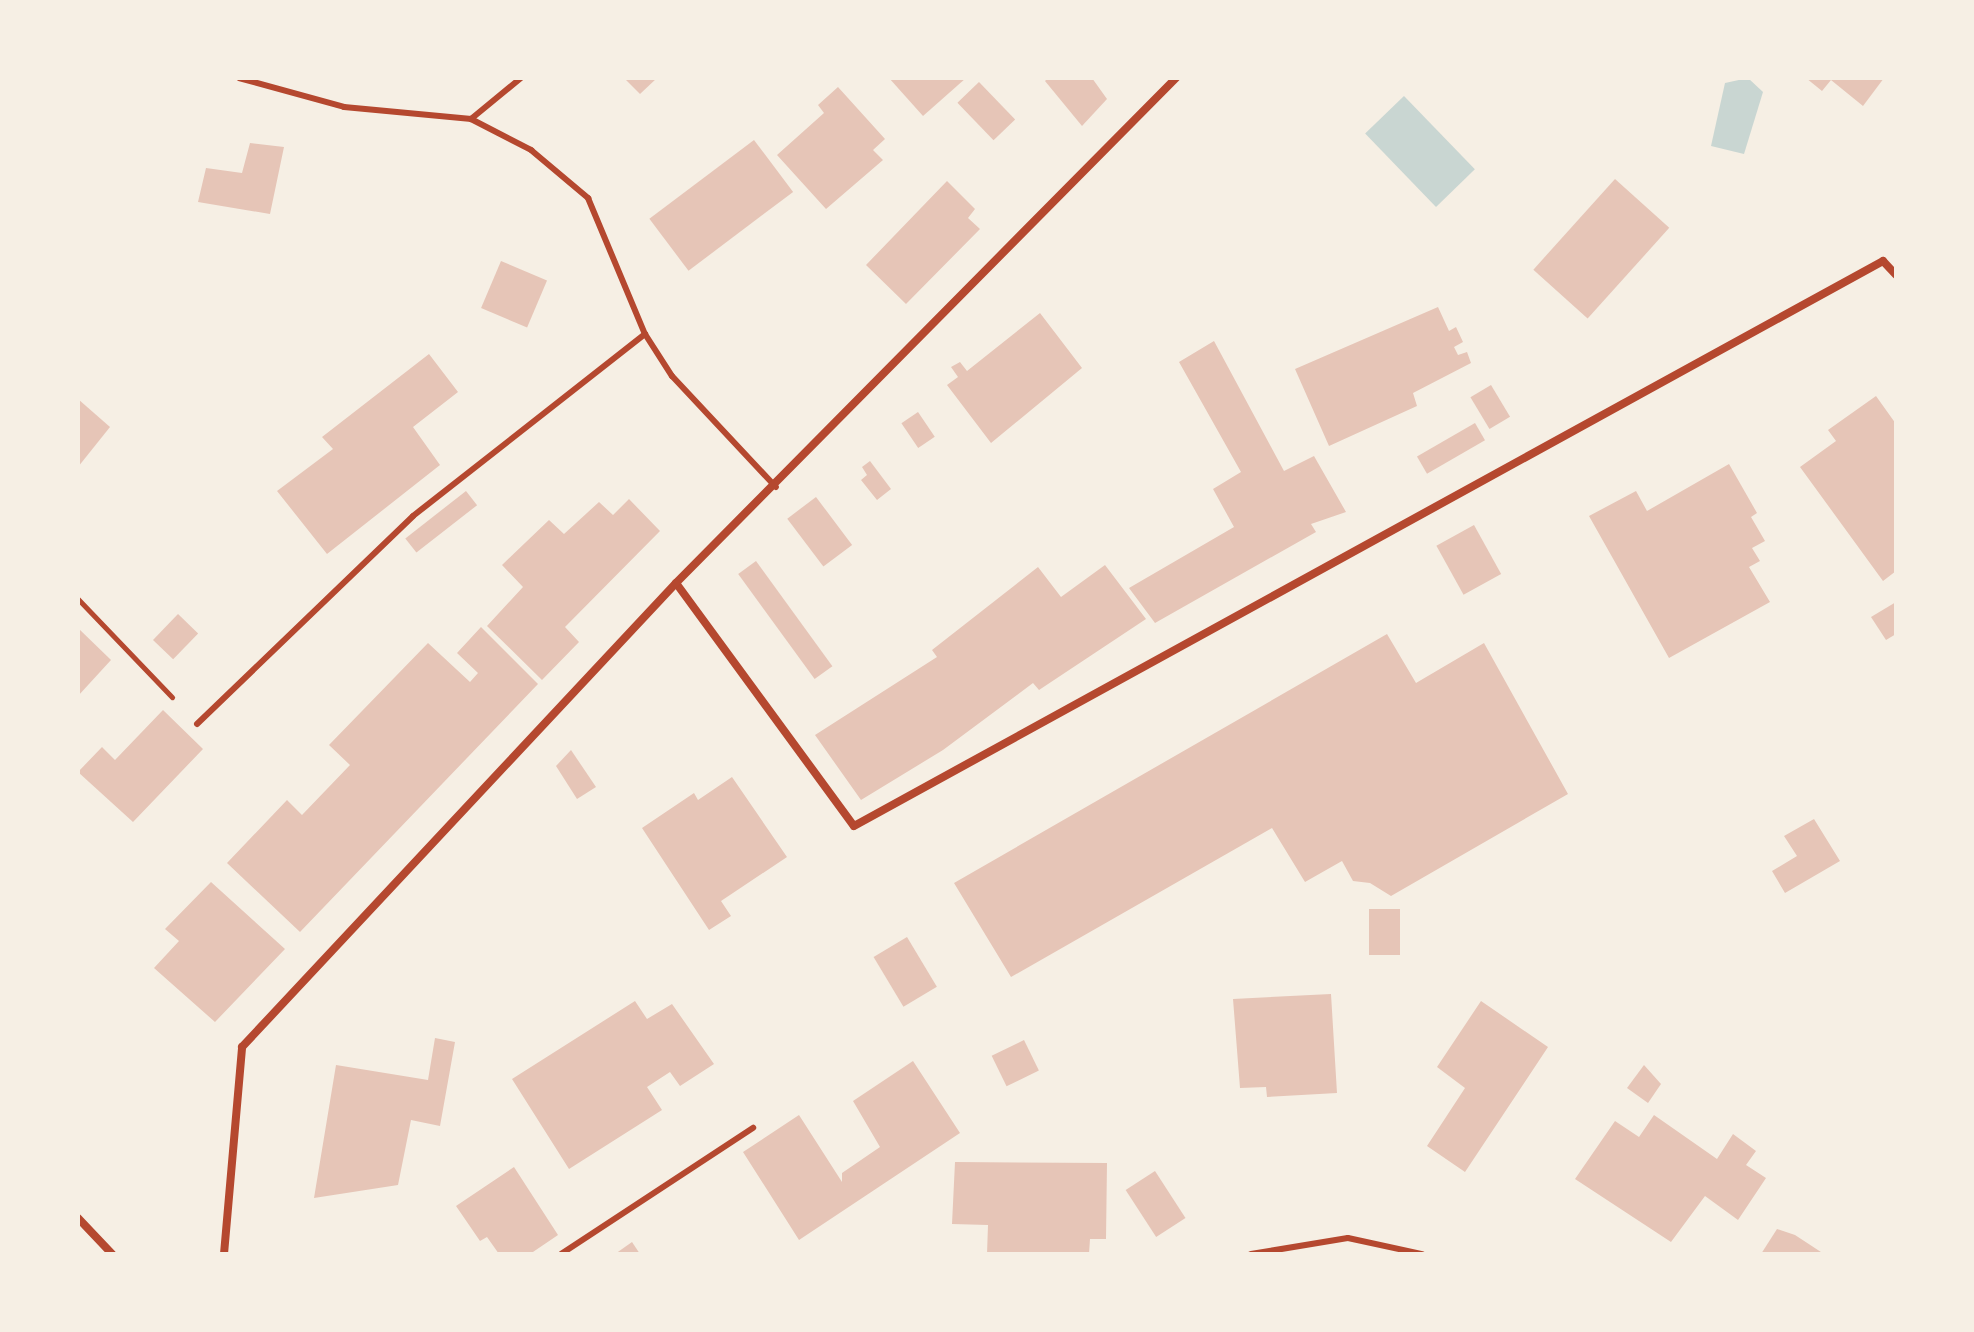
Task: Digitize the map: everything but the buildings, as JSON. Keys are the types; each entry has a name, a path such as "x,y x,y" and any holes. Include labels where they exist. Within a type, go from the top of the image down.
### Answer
{"street":[{"path":"224,1254 242,1047 676,583 776,487 1176,78"},
{"path":"676,583 854,826 1883,261 1896,275"},
{"path":"78,1218 112,1254"}],"lane":[{"path":"239,78 344,107 471,119 531,150 588,198 645,334 672,376 776,487"},
{"path":"471,119 521,78"},
{"path":"197,724 413,516 645,334"},
{"path":"561,1254 753,1128"},
{"path":"1251,1254 1348,1238 1422,1254"}],"path":[{"path":"78,599 197,724"}],"shaded area":[{"path":"1748,78 1763,92 1744,154 1711,146 1725,83"},
{"path":"1404,96 1475,169 1436,207 1365,134"}]}
